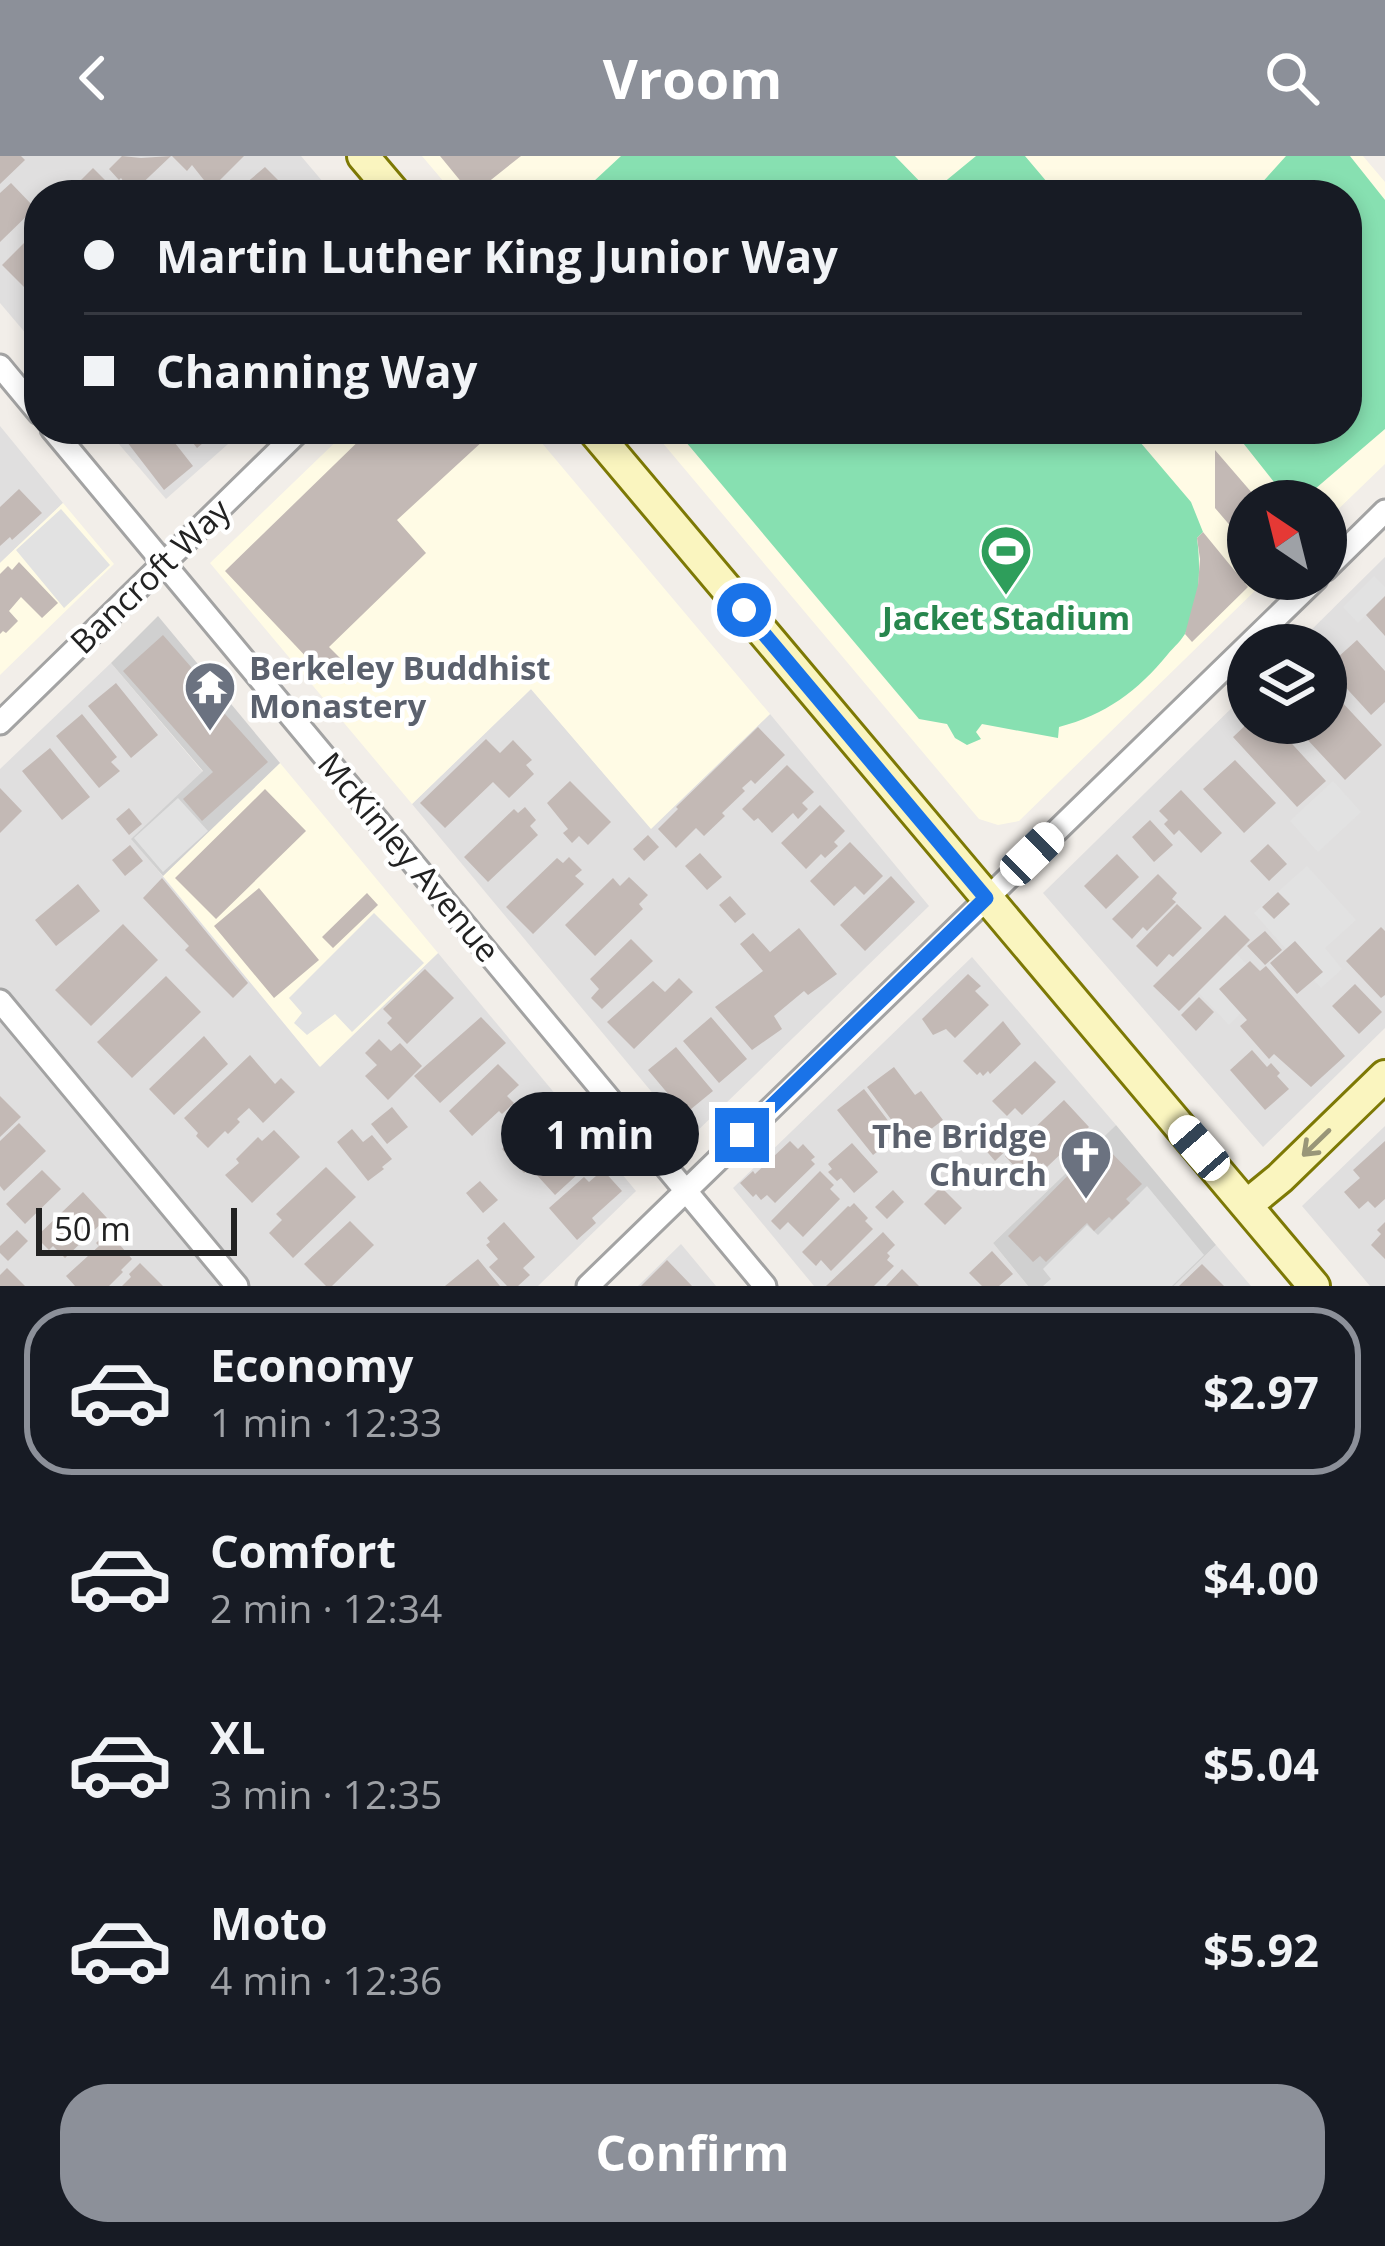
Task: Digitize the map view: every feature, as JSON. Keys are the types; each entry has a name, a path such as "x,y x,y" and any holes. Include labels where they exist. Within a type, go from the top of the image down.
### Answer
{"street":[{"path":"363,156 383,180"},
{"path":"0,366 24,395"},
{"name":"McKinley Avenue","path":"65,444 765,1286"},
{"name":"Bancroft Way","path":"0,723 286,444"},
{"path":"605,444 1314,1286"},
{"path":"1347,549 1385,512"},
{"path":"588,1286 1294,600"},
{"path":"0,1001 237,1286"},
{"path":"1247,1205 1385,1076"}],"shaded area":[{"path":"0,156 301,156 321,180 24,180 24,331 0,303"},
{"name":"Jacket Stadium","path":"422,156 1363,156 1385,182 1385,464 1347,501 1347,480 1227,480 1227,600 1245,600 1019,821 998,825 979,819 664,444 1362,444 1362,180 442,180"},
{"path":"0,426 63,503 0,563"},
{"path":"119,444 228,444 166,499"},
{"path":"333,444 543,444 770,714 651,829 531,689 412,804 210,563"},
{"path":"63,503 114,564 0,675 0,563"},
{"path":"61,509 110,565 64,608 16,550"},
{"path":"1385,557 1385,1028 1263,1147 1043,893 1227,713 1227,744 1347,744 1347,624 1317,624 1347,600"},
{"path":"1374,576 1385,587 1385,596 1358,623 1343,607"},
{"path":"158,616 280,763 163,876 131,839 203,771 111,663"},
{"path":"111,663 203,772 132,839 319,1066 438,953 636,1191 538,1286 0,1286 0,769"},
{"path":"531,689 651,828 770,714 929,906 690,1138 412,804"},
{"path":"280,763 438,953 320,1067 163,876"},
{"path":"1333,781 1361,812 1318,852 1290,821"},
{"path":"178,798 208,831 163,872 134,838"},
{"path":"1307,866 1356,920 1325,948 1342,969 1321,988 1254,913"},
{"path":"374,913 424,963 352,1032 335,1014 307,1035 294,1023 302,1013 289,998"},
{"path":"1235,952 1267,986 1229,1025 1196,990"},
{"path":"972,957 1116,1125 993,1243 1028,1286 814,1286 733,1188"},
{"path":"1116,1125 1216,1245 1174,1286 1028,1286 993,1243"},
{"path":"1385,1126 1385,1286 1370,1286 1302,1206"},
{"path":"1147,1186 1204,1255 1172,1286 1043,1286 1051,1279 1043,1269 1087,1225 1098,1235"},
{"path":"681,1244 716,1286 638,1286"},
{"path":"1216,1245 1251,1286 1174,1286"}],"green space":[{"path":"621,156 895,156 918,180 595,180"},
{"path":"976,156 1025,156 1045,180 947,180"},
{"path":"1286,156 1350,156 1385,200 1385,429 1326,480 1272,480 1244,444 1362,444 1362,180 1264,180"},
{"name":"Jacket Stadium","path":"688,444 1142,444 1191,502 1203,532 1197,538 1198,586 1191,621 1180,641 1132,690 1091,716 1059,727 1058,738 982,724 976,732 981,739 967,745 955,738 947,724 919,719"}],"building":[{"path":"0,156 25,160 0,184"},
{"path":"122,156 171,156 146,180 119,180 109,169"},
{"path":"172,156 244,156 220,180 204,180 192,165 187,171"},
{"path":"440,156 521,156 491,180 460,180"},
{"path":"265,167 278,180 250,180"},
{"path":"93,168 105,180 81,180"},
{"path":"11,183 24,197 24,219 0,242 0,193"},
{"path":"24,243 24,287 2,265"},
{"path":"129,444 176,444 193,466 164,490"},
{"path":"356,444 480,444 397,520 426,553 329,647 346,664 329,681 225,571"},
{"path":"1215,450 1241,480 1227,480 1227,522 1215,508"},
{"path":"19,489 42,513 0,546 0,507"},
{"path":"1203,532 1227,561 1227,600 1235,600 1192,642 1185,634 1198,585 1197,538"},
{"path":"19,562 58,603 42,618 21,597 9,611 18,621 0,634 0,574"},
{"path":"1385,596 1385,636 1366,615"},
{"name":"Berkeley Buddhist Monastery","path":"163,635 268,762 202,821 183,799 213,772 123,671"},
{"path":"1357,640 1385,671 1385,702 1371,715 1347,689 1347,649"},
{"path":"116,683 158,735 131,758 88,706"},
{"path":"1347,708 1382,745 1345,780 1312,744 1347,744"},
{"path":"82,714 117,757 111,762 120,771 99,788 56,736"},
{"path":"758,727 785,755 755,784 751,780 742,788 745,791 704,836 696,828 676,848 658,829"},
{"path":"486,739 500,753 513,740 532,760 526,765 534,774 509,798 493,782 445,828 420,803"},
{"path":"1239,744 1292,744 1326,781 1297,807"},
{"path":"50,748 90,797 62,820 22,771"},
{"path":"1235,760 1276,803 1244,833 1203,789"},
{"path":"787,765 814,792 802,803 808,809 798,819 793,813 772,833 742,809"},
{"path":"570,781 611,822 588,845 579,836 572,843 563,833 568,829 547,803"},
{"path":"0,788 22,811 0,833"},
{"path":"265,789 306,831 216,919 175,878"},
{"path":"1181,790 1222,833 1201,853 1179,830 1174,835 1159,811"},
{"path":"820,805 845,831 834,842 838,846 806,869 781,843"},
{"path":"525,807 536,820 530,826 538,835 488,882 464,857 514,809 518,813"},
{"path":"129,808 142,824 129,835 116,819"},
{"path":"1150,820 1173,845 1154,862 1132,837"},
{"path":"648,835 659,847 644,861 633,849"},
{"path":"850,842 883,876 864,895 855,886 834,906 810,881"},
{"path":"1268,844 1287,864 1269,881 1250,861"},
{"path":"130,845 143,861 125,876 112,860"},
{"path":"700,853 722,877 707,890 685,866"},
{"path":"1117,854 1139,877 1106,909 1084,886"},
{"path":"569,857 582,870 575,876 584,884 533,934 506,907 557,858 563,863"},
{"path":"1158,874 1177,893 1172,899 1176,902 1132,939 1112,919"},
{"path":"891,876 915,902 865,951 840,925"},
{"path":"629,877 648,895 639,904 643,909 595,956 565,925 613,878 620,886"},
{"path":"162,878 248,983 233,998 143,898"},
{"path":"78,884 100,911 56,946 35,920"},
{"path":"259,888 319,960 274,998 214,926"},
{"path":"1278,892 1290,904 1274,919 1262,907"},
{"path":"367,893 378,905 333,948 322,937"},
{"path":"730,896 746,914 735,923 719,905"},
{"path":"1177,904 1202,928 1157,967 1136,946"},
{"path":"1225,915 1250,940 1179,1011 1153,986"},
{"path":"123,924 158,960 91,1026 55,990"},
{"path":"1381,927 1385,931 1385,995 1381,998 1346,961"},
{"path":"799,928 837,974 808,995 804,991 774,1016 782,1029 752,1050 715,1007 763,971 740,944 753,933 770,952"},
{"path":"1265,931 1282,950 1265,965 1247,946"},
{"path":"631,939 653,961 602,1009 591,998 599,989 590,979"},
{"path":"1295,941 1323,972 1297,994 1270,963"},
{"path":"1250,961 1260,971 1266,966 1345,1056 1311,1087 1274,1054 1269,1059 1240,1026 1247,1020 1219,989"},
{"path":"425,969 454,998 407,1044 387,1023 392,1018 383,1009"},
{"path":"968,974 981,986 975,991 989,1005 955,1038 946,1029 933,1035 922,1019"},
{"path":"166,976 201,1012 132,1078 97,1042"},
{"path":"679,978 693,992 634,1049 607,1022 653,981 665,992"},
{"path":"1355,984 1382,1012 1359,1034 1332,1006"},
{"path":"1199,997 1214,1012 1196,1031 1181,1015"},
{"path":"481,1017 506,1043 440,1103 414,1076"},
{"path":"711,1017 747,1059 719,1083 683,1041"},
{"path":"1003,1021 1021,1044 990,1074 977,1075 963,1061"},
{"path":"204,1036 228,1064 174,1115 149,1089"},
{"path":"379,1039 391,1051 400,1043 422,1066 388,1100 365,1076 377,1065 365,1053"},
{"path":"676,1047 713,1091 685,1114 648,1070"},
{"path":"1252,1050 1267,1067 1271,1063 1289,1089 1265,1110 1230,1070"},
{"path":"250,1055 275,1084 281,1078 295,1092 263,1123 249,1108 228,1134 225,1131 208,1148 184,1118"},
{"path":"1035,1061 1056,1082 1022,1115 1015,1108 1007,1116 992,1101"},
{"path":"498,1064 519,1085 507,1096 514,1103 472,1136 449,1111"},
{"path":"894,1067 943,1120 910,1145 867,1087"},
{"path":"864,1089 899,1135 873,1155 837,1110"},
{"path":"0,1096 21,1117 0,1137"},
{"path":"1064,1100 1089,1127 1047,1167 1043,1163 1037,1170 1034,1166 1023,1176 1005,1156"},
{"path":"555,1102 572,1130 524,1173 502,1149"},
{"path":"392,1107 408,1127 387,1144 371,1124"},
{"path":"19,1123 46,1151 4,1191 0,1141"},
{"path":"1005,1127 1017,1140 995,1161 983,1147"},
{"path":"352,1129 363,1142 372,1135 392,1159 368,1181 337,1142"},
{"path":"274,1130 300,1157 252,1203 225,1175 258,1137 262,1141"},
{"path":"574,1139 593,1160 555,1195 535,1173"},
{"path":"790,1141 798,1149 803,1144 815,1157 811,1160 815,1164 775,1203 767,1195 761,1200 756,1194 753,1197 740,1183"},
{"path":"1385,1141 1385,1199 1375,1208 1368,1201 1359,1209 1344,1192 1360,1178 1353,1170"},
{"name":"The Bridge Church","path":"1101,1142 1142,1184 1112,1220 1109,1217 1094,1231 1087,1223 1046,1262 1040,1256 1033,1262 1008,1236"},
{"path":"852,1143 878,1172 854,1193 828,1172 832,1169 828,1164"},
{"path":"326,1167 356,1197 293,1258 269,1233 282,1220 276,1214"},
{"path":"42,1170 61,1189 25,1224 6,1204"},
{"path":"603,1170 622,1191 592,1218 596,1223 577,1240 549,1208 584,1177 589,1182"},
{"path":"820,1171 840,1199 803,1237 788,1222 780,1230 771,1221"},
{"path":"480,1181 498,1200 483,1213 466,1193"},
{"path":"941,1187 962,1208 945,1225 924,1204"},
{"path":"893,1190 904,1202 887,1219 875,1207"},
{"path":"83,1192 107,1218 65,1258 36,1237"},
{"path":"854,1203 873,1229 831,1271 821,1260 816,1266 802,1252"},
{"path":"350,1221 374,1245 332,1286 326,1286 304,1264"},
{"path":"504,1222 535,1257 523,1268 530,1275 518,1286 507,1286 489,1267 498,1259 486,1245 487,1238"},
{"path":"1385,1222 1385,1259 1371,1245"},
{"path":"17,1230 28,1241 8,1261 0,1246"},
{"path":"108,1231 132,1259 109,1286 75,1286 66,1276 99,1246 96,1243"},
{"path":"883,1232 895,1245 887,1253 894,1266 874,1286 826,1286"},
{"path":"992,1251 1013,1274 999,1286 982,1286 969,1273"},
{"path":"478,1259 500,1286 445,1286"},
{"path":"667,1260 692,1286 641,1286"},
{"path":"140,1263 163,1286 122,1286"},
{"path":"1202,1264 1224,1286 1179,1286"},
{"path":"7,1268 25,1286 0,1286 0,1275"},
{"path":"902,1269 919,1286 886,1286"}],"place":[{"name":"Jacket Stadium","path":"1006,597"},
{"name":"Berkeley Buddhist Monastery","path":"210,733"},
{"name":"The Bridge Church","path":"1086,1201"}],"route":[{"path":"742,1135 986,898 744,610"}]}
